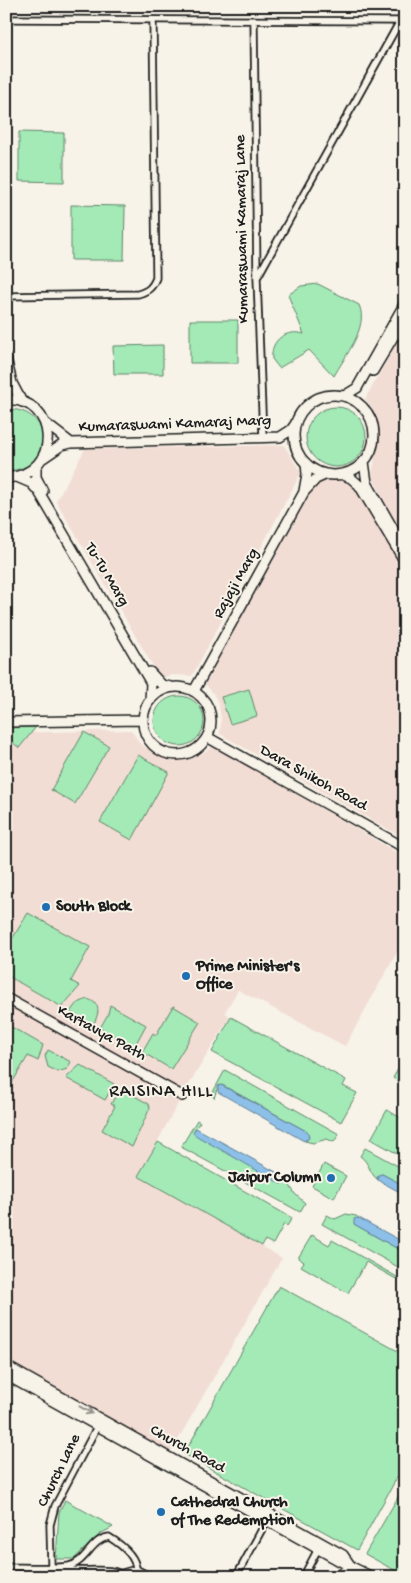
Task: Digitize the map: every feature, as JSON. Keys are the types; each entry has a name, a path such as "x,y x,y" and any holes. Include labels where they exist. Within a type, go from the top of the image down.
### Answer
{"main road":[{"path":"341,474 354,469 364,462 371,451 374,435 371,419 362,406 361,392 405,303"},
{"path":"344,396 357,388 392,332 405,317"},
{"path":"6,358 12,383 22,402"},
{"path":"362,406 344,396 327,395 313,400 302,410 296,423 294,437 296,446 306,462 314,469 327,474 341,474 364,485 405,550"},
{"path":"6,400 22,402"},
{"name":"Kumaraswami Kamaraj Marg","path":"22,402 31,407 45,423 71,443"},
{"path":"6,478 17,477 36,467 43,458 48,437 45,423"},
{"name":"Kumaraswami Kamaraj Marg","path":"280,437 291,430 296,423"},
{"name":"Kumaraswami Kamaraj Marg","path":"43,458 51,451 71,443 280,437 296,446"},
{"name":"Rajaji Marg","path":"304,492 307,474 306,462"},
{"path":"364,462 364,485 405,562"},
{"name":"Tu-Tu Marg","path":"36,467 40,486 151,673 162,685 171,687"},
{"name":"Rajaji Marg","path":"194,691 304,492 316,479 327,474"},
{"name":"Tu-Tu Marg","path":"17,477 31,483 39,492 81,562 151,683 150,700"},
{"path":"171,687 182,687 194,691 205,701 211,715 208,737 195,750 177,755 168,754 152,745 145,736 143,720 150,700 156,694 171,687"},
{"path":"6,722 143,720"},
{"name":"Dara Shikoh Road","path":"208,737 405,848"},
{"name":"Kartavya Path","path":"6,998 182,1096"},
{"name":"Church Road","path":"6,1366 26,1381 99,1423 342,1556 350,1565"},
{"name":"Church Road","path":"6,1375 26,1381"},
{"name":"Church Road","path":"248,1505 267,1520 372,1577"},
{"path":"339,1577 350,1565"},
{"path":"348,1577 350,1565"}],"street":[{"path":"6,19 153,21 402,20 257,278"},
{"path":"6,296 138,294 147,292 153,286 156,278 153,21"},
{"name":"Kumaraswami Kamaraj Lane","path":"254,21 257,278 263,437"},
{"path":"392,332 405,339"},
{"path":"395,534 405,529"},
{"name":"Church Lane","path":"51,1566 50,1525 55,1506 99,1423"},
{"path":"236,1577 267,1520"},
{"path":"6,1567 69,1566 83,1559 98,1540 109,1538 123,1546 135,1563 135,1577"},
{"path":"303,1577 318,1549"},
{"path":"51,1566 61,1570 123,1575 136,1569"},
{"path":"136,1569 151,1577"}],"shaded area":[{"path":"398,341 405,345 405,521 397,525 372,477 379,431 372,408 365,399"},
{"path":"284,445 301,473 192,676 173,675 160,678 56,501 85,449"},
{"path":"339,479 356,487 405,568 405,839 220,734 219,705 213,693 205,684 316,483"},
{"path":"131,730 141,745 170,761 194,758 214,746 405,857 405,938 345,1046 238,990 225,1012 230,1017 182,1096 139,1176 282,1258 171,1452 6,1362 6,733"}],"green space":[{"path":"19,132 64,133 64,182 19,181"},
{"path":"71,205 125,206 124,260 71,260"},
{"path":"318,284 359,305 361,314 358,332 334,376 309,350 279,368 272,359 274,346 281,337 292,333 304,334 288,295 301,286"},
{"path":"190,320 238,320 238,363 190,363"},
{"path":"163,345 163,374 114,374 113,346"},
{"path":"336,407 353,412 361,420 366,437 361,454 353,462 336,467 319,462 311,454 306,437 311,420 319,412"},
{"path":"6,409 22,411 34,418 41,428 43,439 41,451 34,461 22,468 6,471"},
{"path":"249,689 257,716 230,724 221,697"},
{"path":"174,696 184,696 197,703 204,716 204,726 197,739 184,746 174,746 165,742 158,735 154,726 154,716 158,707 165,700"},
{"path":"36,727 19,748 6,736 6,728"},
{"path":"84,732 109,746 75,804 51,790"},
{"path":"138,755 169,772 132,840 100,822"},
{"path":"28,913 90,947 71,981 80,986 62,1007 6,975 6,949"},
{"path":"87,999 95,1003 98,1009 93,1025 70,1012 76,1004"},
{"path":"110,1005 146,1025 134,1047 100,1028 108,1014"},
{"path":"173,1006 200,1022 171,1069 142,1052 153,1033 156,1035"},
{"path":"231,1017 346,1080 343,1086 357,1093 341,1122 212,1052"},
{"path":"6,1024 43,1045 38,1061 28,1056 6,1093"},
{"path":"48,1050 71,1062 67,1069 58,1072 48,1067 45,1056"},
{"path":"405,1057 405,1085 393,1078"},
{"path":"80,1065 114,1084 105,1100 66,1078"},
{"path":"225,1070 339,1134 334,1142 327,1139 313,1143 305,1141 307,1140 308,1132 222,1085 217,1089 214,1098 212,1094"},
{"path":"120,1088 149,1104 150,1108 132,1147 102,1130 115,1106 111,1104"},
{"path":"387,1110 401,1118 405,1113 405,1158 371,1139"},
{"path":"197,1120 200,1122 194,1130 286,1182 286,1179 295,1194 305,1203 300,1212 181,1147"},
{"path":"158,1142 292,1218 287,1226 284,1224 273,1244 265,1240 262,1246 138,1176"},
{"path":"365,1148 405,1170 405,1186 382,1174 377,1177 378,1180 360,1156"},
{"path":"324,1164 346,1176 334,1198 312,1186"},
{"path":"346,1214 359,1218 354,1224 405,1253 405,1271 322,1224 327,1215 335,1219"},
{"path":"312,1235 329,1245 332,1240 397,1277 396,1279 366,1262 348,1293 301,1266 304,1262 298,1258"},
{"path":"279,1286 405,1355 405,1463 357,1550 184,1454"},
{"path":"405,1485 405,1576 365,1554"},
{"path":"65,1500 113,1527 100,1534 74,1559 56,1559 59,1512"}],"water":[{"path":"221,1085 308,1132 309,1138 304,1141 218,1092 218,1086"},
{"path":"196,1128 285,1177 286,1182 281,1184 195,1135 193,1132"},
{"path":"382,1174 405,1186 405,1195 378,1180 378,1175"},
{"path":"359,1218 405,1243 405,1253 354,1224 354,1219"}],"place":[{"name":"South Block","path":"46,907"},
{"name":"Prime Minister's Office","path":"186,976"},
{"name":"Jaipur Column","path":"331,1178"},
{"name":"Cathedral Church of The Redemption","path":"161,1512"}],"district":[{"name":"RAISINA HILL","path":"161,1092"}]}
